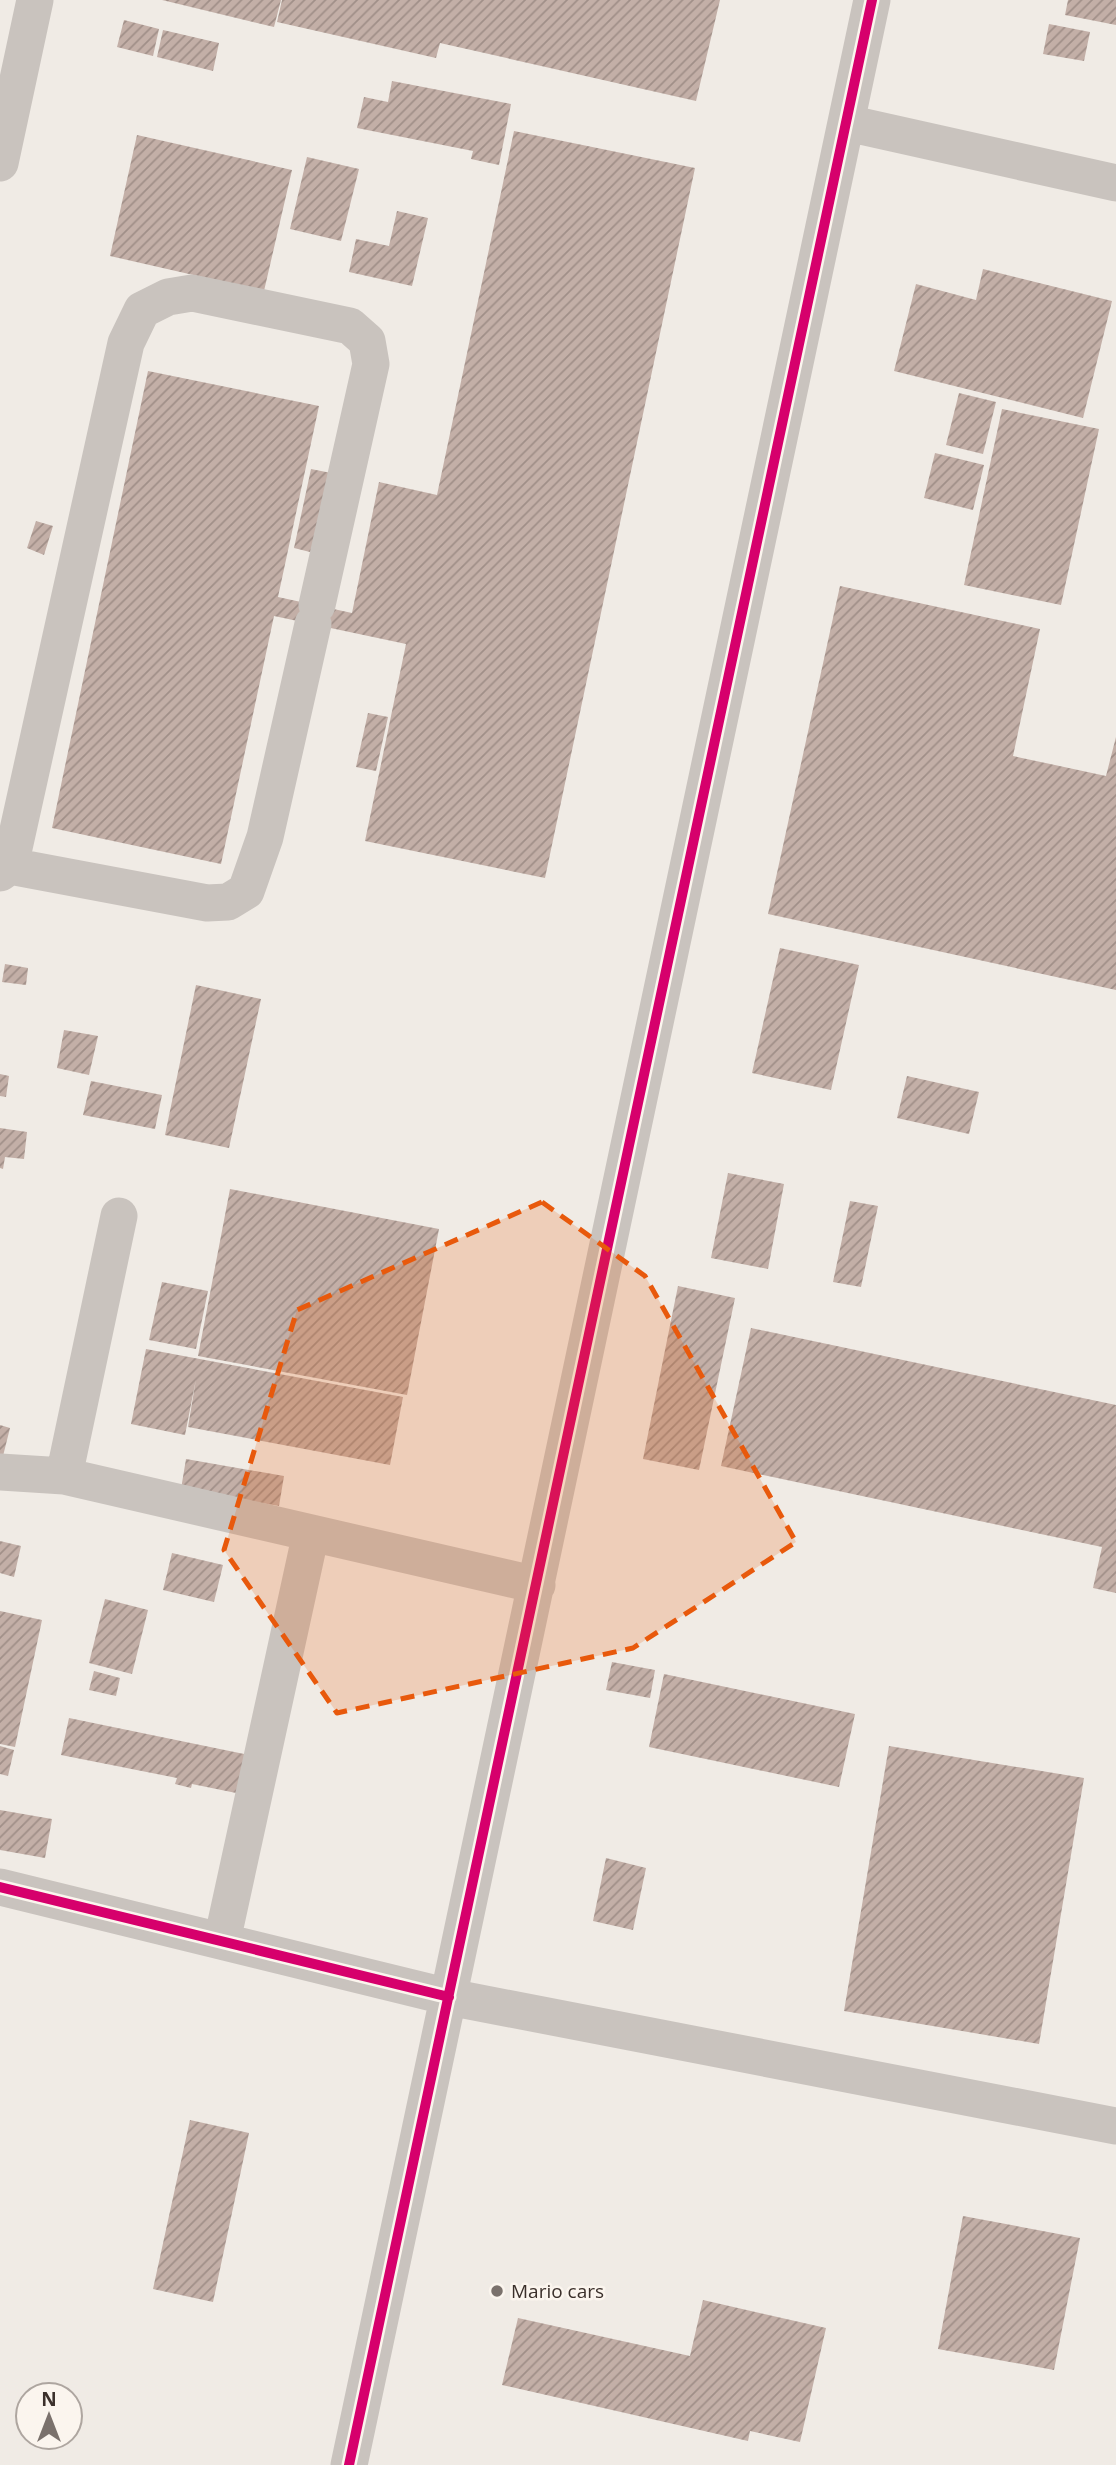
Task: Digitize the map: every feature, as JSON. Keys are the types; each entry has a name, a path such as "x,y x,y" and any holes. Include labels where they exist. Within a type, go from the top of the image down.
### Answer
{"street":[{"path":"0,163 35,0"},
{"path":"349,2465 872,0"},
{"path":"847,123 1116,183"},
{"path":"192,293 350,326 367,341 371,364 265,837 246,891 228,902 207,903 5,869 126,342 142,310 168,297 192,293"},
{"path":"64,1476 119,1216"},
{"path":"0,1472 64,1476 537,1585"},
{"path":"222,1941 311,1533"},
{"path":"0,1887 449,1997 1116,2126"}],"highlighted area":[{"path":"542,1202 645,1276 796,1542 633,1648 337,1713 224,1550 297,1310"}],"building":[{"path":"162,0 281,0 274,27"},
{"path":"282,0 720,0 696,101 440,43 436,58 277,22"},
{"path":"1068,0 1116,0 1116,25 1065,15"},
{"path":"124,20 159,29 153,56 117,47"},
{"path":"1049,24 1090,32 1084,61 1043,54"},
{"path":"163,30 219,43 213,71 157,57"},
{"path":"392,81 511,104 499,165 471,159 473,151 357,128 364,97 388,102"},
{"path":"514,131 695,168 545,878 365,841 406,644 274,616 221,864 52,828 148,371 319,406 278,597 352,613 379,482 437,495"},
{"path":"137,135 292,170 264,291 110,256"},
{"path":"307,157 359,169 341,241 290,229"},
{"path":"397,211 428,218 412,286 349,272 356,239 389,246"},
{"path":"983,269 1112,301 1083,418 894,371 916,284 976,300"},
{"path":"959,393 996,402 983,454 946,445"},
{"path":"1002,409 1099,429 1061,605 964,585"},
{"path":"935,453 984,465 973,510 924,498"},
{"path":"311,469 331,473 314,553 294,548"},
{"path":"36,521 53,526 44,555 27,548"},
{"path":"840,586 1040,629 1013,756 1106,776 1116,737 1116,990 768,914"},
{"path":"368,713 388,717 376,771 356,767"},
{"path":"780,948 859,965 831,1090 752,1073"},
{"path":"5,964 28,968 26,985 2,982"},
{"path":"196,985 261,999 229,1148 165,1135"},
{"path":"64,1030 98,1036 89,1075 57,1068"},
{"path":"0,1074 9,1076 6,1097 0,1096"},
{"path":"907,1076 979,1092 969,1134 897,1118"},
{"path":"91,1081 162,1095 155,1129 83,1115"},
{"path":"0,1128 27,1132 24,1159 5,1157 3,1169 0,1168"},
{"path":"728,1173 784,1184 768,1269 711,1258"},
{"path":"230,1189 439,1229 407,1395 198,1356"},
{"path":"850,1201 878,1206 861,1287 833,1282"},
{"path":"162,1282 208,1291 196,1349 149,1340"},
{"path":"678,1286 735,1298 699,1470 643,1459"},
{"path":"751,1328 1116,1405 1116,1593 1093,1588 1102,1547 721,1466"},
{"path":"146,1349 403,1397 390,1465 188,1427 196,1379 185,1435 131,1424"},
{"path":"0,1425 10,1428 1,1464 0,1464"},
{"path":"186,1459 284,1476 279,1506 181,1489"},
{"path":"0,1541 21,1546 14,1577 0,1573"},
{"path":"172,1553 223,1565 214,1602 163,1590"},
{"path":"105,1599 148,1610 132,1674 89,1663"},
{"path":"0,1611 42,1620 15,1747 0,1744"},
{"path":"612,1662 655,1670 650,1698 606,1690"},
{"path":"94,1671 120,1678 116,1696 89,1690"},
{"path":"664,1674 855,1714 839,1787 649,1747"},
{"path":"69,1718 249,1755 241,1794 192,1784 191,1788 175,1784 177,1778 61,1755"},
{"path":"0,1746 14,1750 8,1776 0,1774"},
{"path":"889,1746 1084,1778 1039,2044 844,2011"},
{"path":"0,1810 52,1819 45,1858 0,1850"},
{"path":"606,1858 646,1868 633,1930 593,1921"},
{"path":"190,2120 249,2133 213,2302 153,2289"},
{"path":"963,2216 1080,2238 1054,2370 938,2349"},
{"path":"703,2300 826,2328 800,2442 750,2431 748,2441 502,2385 518,2318 690,2356"}],"cycle path":[{"path":"349,2465 872,0"},
{"path":"0,1887 449,1997"}],"place":[{"name":"Mario cars","path":"497,2291"}]}
